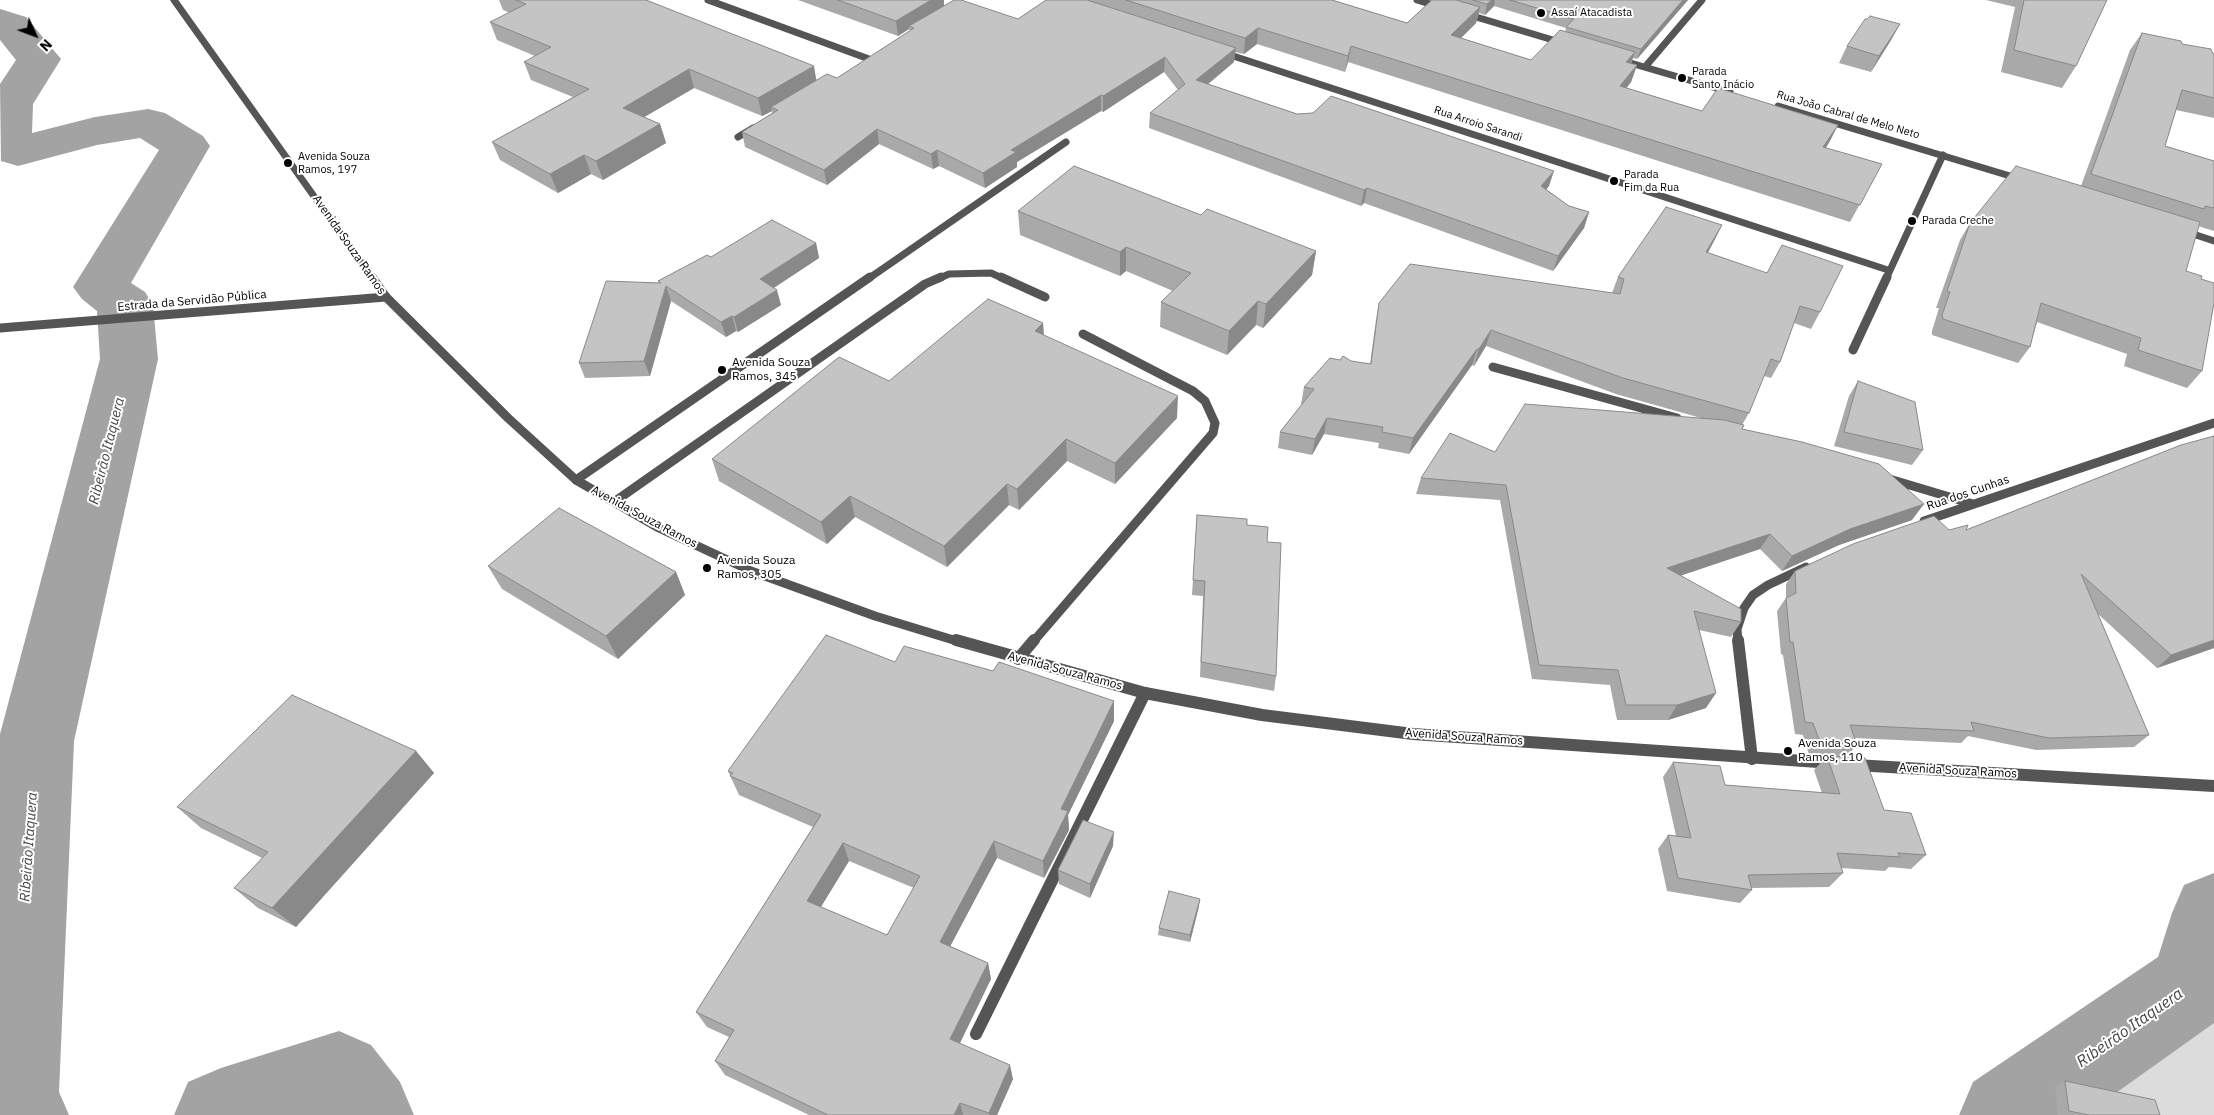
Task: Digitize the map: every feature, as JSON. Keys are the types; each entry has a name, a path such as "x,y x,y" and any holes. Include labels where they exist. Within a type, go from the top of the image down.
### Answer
{"street":[{"name":"Avenida Souza Ramos","path":"174,0 386,297 508,418 576,480 659,528 751,571 875,616 1018,659 1145,693 1262,715 1413,734 1752,759 2214,786"},
{"path":"708,0 869,59"},
{"path":"1417,0 1446,8"},
{"path":"1645,67 1702,0"},
{"path":"1455,11 1569,45"},
{"name":"Rua Arroio Sarandi","path":"1220,52 1888,270"},
{"path":"861,64 878,54"},
{"path":"1616,59 1738,95"},
{"name":"Rua João Cabral de Melo Neto","path":"1766,103 1943,155 2027,182"},
{"path":"738,137 762,122"},
{"path":"576,480 1066,142"},
{"path":"1853,350 1888,270 1943,155"},
{"path":"2177,229 2214,241"},
{"path":"614,502 925,284 949,274 991,273 1045,297"},
{"name":"Estrada da Servidão Pública","path":"0,328 70,324 386,297"},
{"path":"1018,659 1213,434 1215,423 1205,401 1193,391 1083,334"},
{"path":"1493,367 1684,420"},
{"name":"Rua dos Cunhas","path":"1912,526 2214,423"},
{"path":"1874,474 1973,504"},
{"path":"1752,759 1736,629 1744,608 1753,595 1768,585 1817,562"},
{"path":"976,1034 1145,693"}],"shaded area":[{"path":"2214,969 2214,1115 2085,1115"}],"building":[{"path":"516,0 646,0 814,66 758,98 689,69 623,108 660,124 596,161 584,155 550,174 492,142 589,89 524,62 551,47 490,22 526,4"},
{"path":"838,0 931,0 896,21"},
{"path":"954,0 961,0 1018,19 1046,0 1087,0 1236,48 1196,80 1297,114 1313,113 1331,96 1554,171 1541,186 1569,206 1589,212 1558,256 1367,188 1364,190 1150,113 1185,84 1165,57 1011,150 1016,152 983,173 937,150 931,154 877,129 824,170 742,132 778,110 771,107 827,74 837,78 914,28 909,26"},
{"path":"1126,0 1332,0 1407,23 1432,0 1456,0 1480,7 1451,35 1531,60 1560,30 1635,52 1626,62 1637,65 1620,86 1702,111 1718,88 1838,125 1823,147 1882,164 1860,205 1351,46 1348,56 1258,28 1245,38"},
{"path":"1473,0 1492,0 1487,4"},
{"path":"1510,0 1683,0 1641,49 1566,27 1574,19"},
{"path":"2024,0 2107,0 2076,66 2014,50"},
{"path":"1870,16 1900,24 1879,56 1847,46 1865,19"},
{"path":"2142,33 2181,41 2182,44 2211,49 2214,54 2214,98 2182,90 2165,146 2214,161 2214,208 2205,206 2204,209 2091,174"},
{"path":"1074,166 1201,215 1207,209 1316,251 1266,304 1258,301 1229,331 1161,302 1191,273 1126,247 1120,252 1018,211"},
{"path":"2016,166 2200,222 2186,271 2202,276 2201,279 2214,283 2214,303 2202,371 2138,350 2141,338 2041,303 2030,347 1943,319 1942,315 1950,292 1947,291 1970,223"},
{"path":"1666,207 1722,225 1706,252 1767,273 1782,245 1843,266 1820,312 1800,306 1780,362 1771,359 1749,413 1623,378 1491,330 1413,438 1382,432 1383,427 1327,418 1315,439 1280,432 1314,389 1304,387 1330,358 1340,360 1343,356 1351,361 1371,364 1379,303 1410,264 1620,294 1624,279 1618,277"},
{"path":"772,220 816,243 760,279 777,290 734,317 732,316 721,322 666,286 644,361 579,363 606,281 661,283 658,281 707,255 711,257"},
{"path":"988,299 1043,323 1035,331 1178,396 1115,463 1066,439 1017,489 1007,484 944,546 850,496 821,522 712,459 839,357 889,381"},
{"path":"1858,381 1915,402 1923,450 1844,432"},
{"path":"1525,404 1724,420 1744,425 1742,429 1802,442 1879,464 1924,504 1850,529 1792,556 1770,534 1667,568 1741,609 1741,622 1694,611 1716,693 1677,705 1626,705 1618,670 1539,665 1506,485 1421,478 1450,433 1495,452"},
{"path":"2214,436 2214,640 2171,655 2081,574 2149,735 2049,738 1971,722 1974,731 1850,725 1857,745 1820,742 1813,723 1805,722 1793,642 1790,642 1786,598 1796,593 1795,571 1853,544 1934,516 1949,530 1968,525 1966,530 2181,445"},
{"path":"559,508 676,572 606,636 488,566"},
{"path":"1197,515 1247,519 1247,525 1268,527 1267,542 1281,543 1276,676 1201,662 1205,581 1193,580"},
{"path":"826,635 895,662 904,646 993,671 999,662 1114,701 1061,809 1068,811 1043,861 994,841 940,942 988,963 950,1039 1010,1065 989,1113 960,1103 954,1115 828,1115 715,1061 734,1030 696,1012 821,815 730,776 733,773 728,771","holes":["843,843 920,876 887,935 807,901"]},
{"path":"292,695 416,751 272,908 234,888 268,852 177,807"},
{"path":"1827,756 1865,758 1884,810 1911,813 1926,855 1898,853 1900,857 1837,853 1843,873 1748,875 1752,890 1678,878 1668,835 1691,838 1673,762 1720,766 1725,785 1840,794"},
{"path":"1083,820 1114,832 1090,884 1058,870"},
{"path":"1169,891 1200,899 1190,935 1159,928"},
{"path":"2065,1081 2155,1100 2160,1115 2089,1115 2069,1111"}],"waterway":[{"name":"Ribeirão Itaquera","path":"0,22 11,26 39,59 10,104 8,137 18,151 95,131 148,123 186,146 101,287 125,305 129,359 36,741 12,1107 22,1115"},
{"name":"Ribeirão Itaquera","path":"2006,1115 2193,985 2214,913"},
{"name":"Ribeirão Itaquera","path":"221,1115 339,1077 367,1115"}],"place":[{"name":"Assaí Atacadista","path":"1541,13"},
{"name":"Parada Santo Inácio","path":"1682,78"},
{"name":"Avenida Souza Ramos, 197","path":"288,163"},
{"name":"Parada Fim da Rua","path":"1614,181"},
{"name":"Parada Creche","path":"1912,221"},
{"name":"Avenida Souza Ramos, 345","path":"722,370"},
{"name":"Avenida Souza Ramos, 305","path":"707,568"},
{"name":"Avenida Souza Ramos, 110","path":"1788,751"}]}
